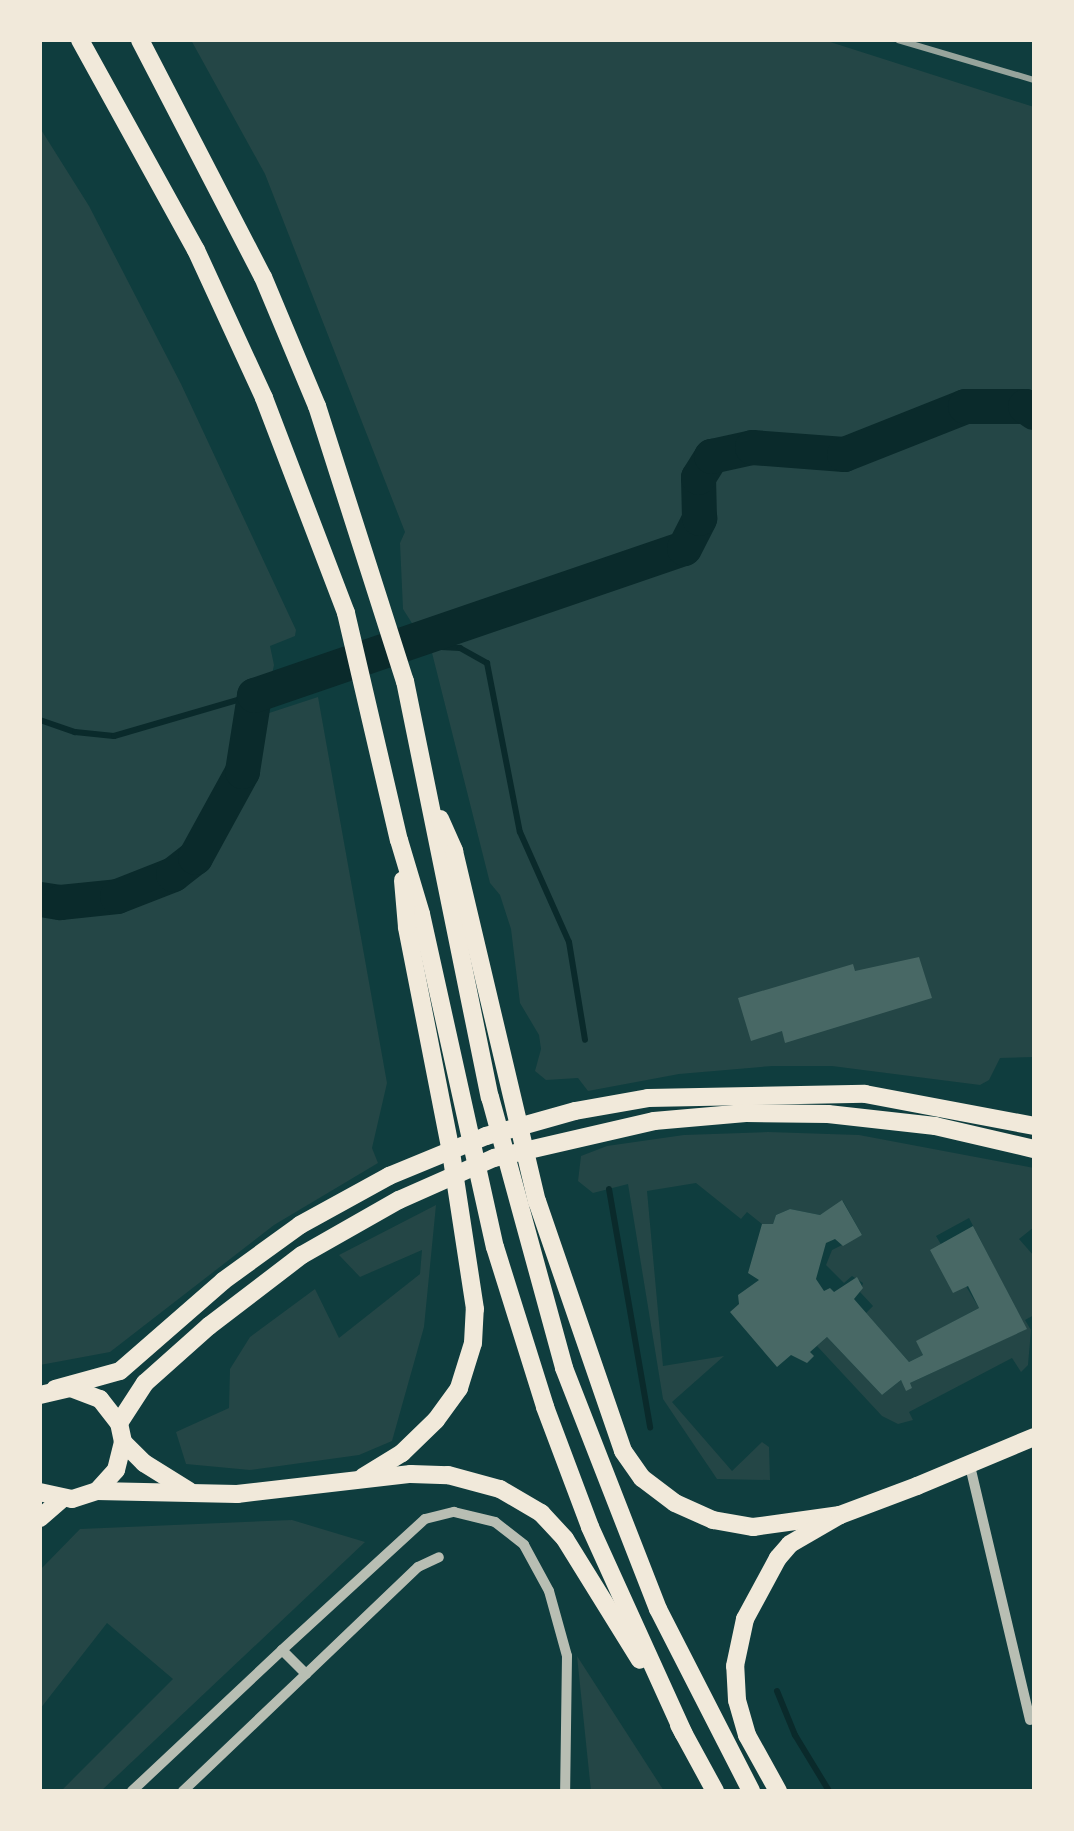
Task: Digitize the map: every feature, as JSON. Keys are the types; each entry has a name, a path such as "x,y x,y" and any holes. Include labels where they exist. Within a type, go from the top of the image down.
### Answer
{"main road":[{"path":"80,40 211,283 264,398 346,614 399,840 421,914 495,1247 545,1407 590,1527 714,1791"},
{"path":"140,40 263,277 317,406 382,599 405,681 490,1097 564,1368 658,1609 751,1791"},
{"path":"432,800 454,851 537,1201 611,1427 623,1452 642,1478 675,1503 713,1520 753,1528 840,1515"},
{"path":"358,1480 402,1453 436,1420 458,1388 473,1343 469,1273 407,927 399,840"},
{"path":"48,1392 120,1370 223,1282 300,1224 418,1164 486,1136 575,1111 648,1098 865,1094 1034,1126"},
{"path":"96,1491 116,1470 121,1432 145,1383 208,1326 286,1267 399,1200 494,1158 654,1121 728,1114 828,1114 935,1126 1034,1148"},
{"path":"48,1392 86,1391 111,1410 144,1464 194,1493"},
{"path":"778,1791 748,1735 737,1700 735,1666 745,1619 778,1558 790,1544 840,1515 970,1466 1034,1436"},
{"path":"40,1518 62,1499 96,1491 237,1494 358,1480 448,1475 500,1489 540,1513 565,1539 684,1734"},
{"path":"40,1492 62,1499"}],"street":[{"path":"970,1466 1030,1720"},
{"path":"132,1791 425,1519 454,1512 495,1522 524,1545 550,1591 567,1656 565,1791"},
{"path":"183,1791 418,1566 438,1557"},
{"path":"282,1650 306,1674"}],"shaded area":[{"path":"191,40 824,40 1034,107 1034,1057 1000,1058 989,1080 980,1085 832,1066 772,1066 679,1074 588,1091 578,1078 546,1080 535,1071 541,1049 539,1035 520,1003 511,929 500,895 490,883 427,633 415,628 403,609 400,543 405,532 265,174"},
{"path":"40,128 89,206 181,384 296,630 295,636 270,646 274,665 263,715 318,697 387,1083 372,1148 378,1163 274,1225 110,1352 40,1365"},
{"path":"684,1135 859,1135 1034,1168 1034,1227 1019,1239 1034,1256 1034,1315 1025,1320 1031,1330 1028,1365 1021,1372 1012,1358 909,1412 913,1420 898,1424 882,1416 817,1346 827,1337 882,1395 901,1380 907,1390 910,1383 1026,1329 969,1218 936,1236 979,1308 917,1341 923,1355 909,1362 866,1313 873,1306 860,1292 863,1283 852,1276 844,1283 826,1265 832,1250 862,1235 843,1201 820,1215 790,1209 776,1215 773,1224 762,1224 747,1212 741,1219 696,1183 647,1191 663,1366 724,1356 672,1402 732,1471 762,1442 769,1447 770,1480 717,1479 663,1399 628,1184 593,1193 578,1181 581,1156 607,1146"},
{"path":"436,1205 424,1327 392,1441 359,1455 250,1470 186,1464 176,1432 229,1408 230,1369 250,1337 315,1289 339,1338 420,1274 422,1250 360,1277 339,1255"},
{"path":"292,1520 365,1542 101,1791 61,1791 173,1679 107,1623 40,1709 40,1570 80,1529"},
{"path":"577,1656 664,1791 591,1791"}],"building":[{"path":"919,957 932,998 785,1043 782,1031 751,1041 738,998 853,964 855,971"},
{"path":"842,1200 862,1235 843,1246 835,1239 826,1243 816,1279 824,1291 830,1288 834,1292 857,1277 863,1288 854,1299 909,1362 923,1355 916,1341 979,1308 968,1286 953,1293 930,1250 973,1226 1027,1329 910,1383 912,1388 906,1391 901,1380 882,1395 827,1337 810,1352 814,1356 807,1363 791,1355 777,1367 730,1312 739,1304 738,1295 759,1280 748,1273 762,1224 773,1224 776,1215 790,1209 820,1215"}],"waterway":[{"path":"40,899 60,902 117,896 173,874 195,857 242,771 254,695 684,548 699,518 698,477 711,456 752,447 844,454 965,406 1025,406 1034,412"},
{"path":"404,645 460,648 487,663 520,832 569,942 585,1040"},
{"path":"40,720 75,732 114,736 254,695"},
{"path":"609,1189 650,1427"},
{"path":"777,1691 795,1735 829,1791"}],"railway":[{"path":"898,40 1034,80"}]}
